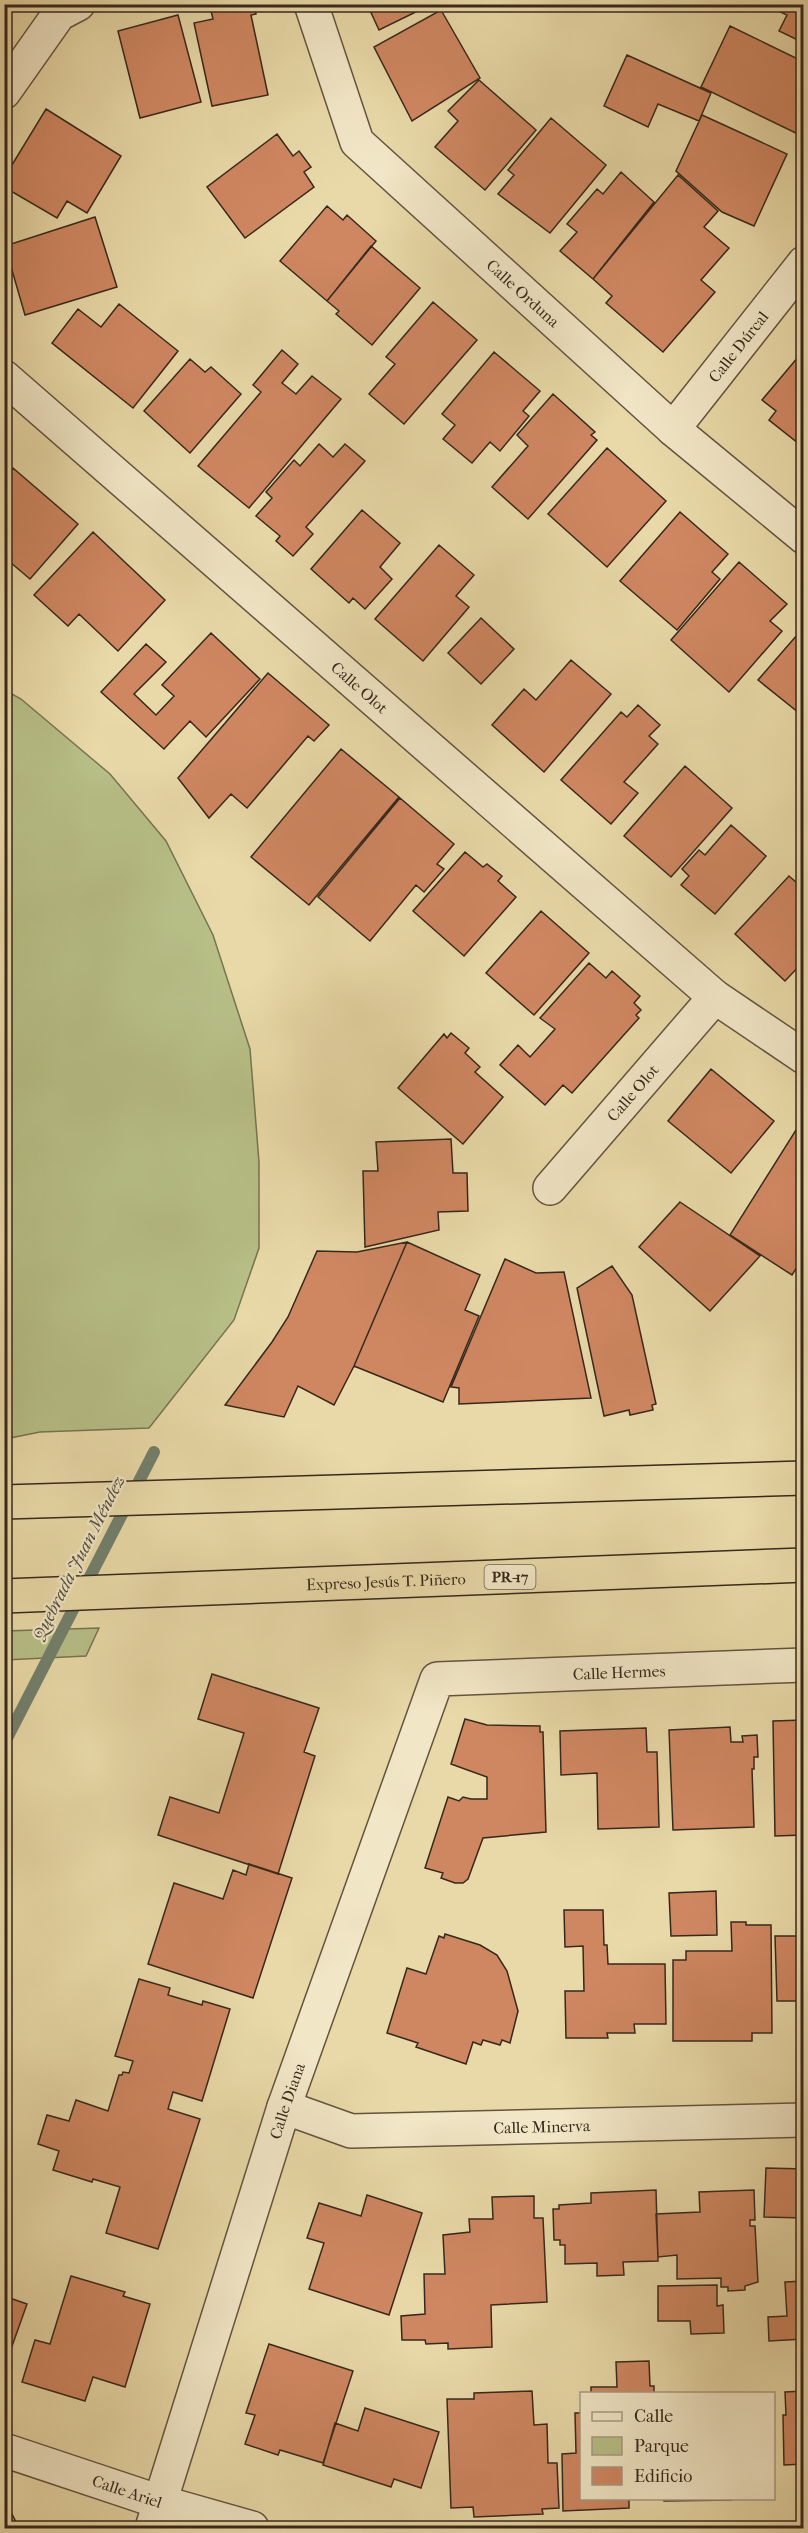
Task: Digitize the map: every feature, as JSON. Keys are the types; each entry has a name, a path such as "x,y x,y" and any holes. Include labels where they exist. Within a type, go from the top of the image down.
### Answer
{"highway":[{"path":"4,1502 804,1478"},
{"name":"Expreso Jesús T. Piñero","path":"13,1596 804,1565"}],"street":[{"path":"4,92 59,14 78,4"},
{"name":"Calle Orduna","path":"311,4 357,142 673,429 804,537"},
{"name":"Calle Dúrcal","path":"673,429 804,263"},
{"name":"Calle Olot","path":"4,377 716,997 804,1057"},
{"name":"Calle Olot","path":"550,1188 716,997"},
{"name":"Calle Hermes","path":"437,1678 804,1665"},
{"name":"Calle Diana","path":"156,2515 284,2107 437,1678"},
{"name":"Calle Minerva","path":"284,2107 351,2131 804,2120"},
{"name":"Calle Ariel","path":"4,2450 156,2515 252,2529"}],"green space":[{"path":"5,690 21,699 110,774 166,841 213,935 250,1049 259,1162 259,1248 234,1320 149,1428 40,1432 5,1439"},
{"path":"99,1628 86,1656 5,1660 5,1631"}],"building":[{"path":"215,4 254,4 256,14 251,15 268,95 212,106 194,23 213,19 210,7"},
{"path":"367,4 432,4 379,30"},
{"path":"804,4 804,43 779,31 787,15 766,5"},
{"path":"441,10 480,78 412,121 374,47"},
{"path":"178,15 201,102 140,118 118,31"},
{"path":"730,26 804,62 802,136 701,87"},
{"path":"627,55 711,93 699,121 658,104 648,127 604,106"},
{"path":"479,80 536,130 485,190 435,147 458,121 448,111"},
{"path":"46,109 121,156 87,213 67,201 57,218 4,187 4,178"},
{"path":"702,115 787,154 754,226 722,212 676,171"},
{"path":"551,118 606,165 550,233 498,194 514,175 508,170"},
{"path":"277,134 293,156 299,151 311,167 304,172 314,187 245,238 207,187"},
{"path":"621,172 654,202 593,279 560,251 577,232 567,224 597,189 603,194"},
{"path":"678,175 718,211 704,227 729,248 701,280 715,292 663,352 606,303 612,296 593,279"},
{"path":"327,206 343,220 347,215 376,241 327,301 280,261"},
{"path":"95,217 117,287 25,315 5,246"},
{"path":"371,246 420,288 372,345 336,314 339,311 327,301"},
{"path":"433,302 477,340 404,424 369,394 395,364 386,357"},
{"path":"119,304 178,351 133,408 52,343 78,309 101,327"},
{"path":"282,350 298,364 282,383 296,394 312,376 341,399 249,508 198,466 261,392 253,385"},
{"path":"804,350 803,447 769,420 776,411 762,400"},
{"path":"494,352 540,391 523,411 529,416 500,451 490,442 472,463 443,439 455,425 442,414"},
{"path":"190,359 205,372 211,367 241,394 190,453 144,411"},
{"path":"553,394 595,432 591,435 597,440 528,519 492,487 528,446 517,435"},
{"path":"319,444 333,457 345,444 365,461 306,527 313,534 293,556 276,541 280,536 256,516 272,498 266,492 294,460 300,466"},
{"path":"607,448 666,501 607,567 548,514"},
{"path":"13,468 78,524 30,579 4,557 4,479"},
{"path":"362,510 400,543 380,567 392,579 365,609 353,598 349,603 311,569"},
{"path":"680,512 728,554 712,572 720,579 677,630 620,581"},
{"path":"93,532 165,600 118,651 79,614 68,626 34,595"},
{"path":"439,545 474,575 456,596 469,607 423,661 375,619"},
{"path":"739,562 787,604 770,621 782,631 729,692 671,640"},
{"path":"481,618 514,649 481,684 448,653"},
{"path":"804,627 804,717 758,680"},
{"path":"211,633 260,679 206,737 190,721 164,749 101,692 146,644 166,662 134,694 156,715 174,696 162,685"},
{"path":"571,660 611,694 544,772 492,725 524,689 536,700"},
{"path":"268,673 329,725 314,741 308,736 247,808 231,794 209,818 178,778"},
{"path":"638,705 660,725 649,736 658,744 624,782 638,793 611,824 561,780 621,712 627,717"},
{"path":"341,749 399,797 309,905 251,857"},
{"path":"685,766 732,808 671,877 624,836"},
{"path":"400,798 454,844 437,864 444,869 424,892 416,885 370,941 318,897"},
{"path":"731,825 766,856 715,914 681,885 689,876 682,869 699,850 705,855"},
{"path":"465,852 483,867 487,864 502,876 498,881 516,897 464,956 413,911"},
{"path":"789,876 804,889 804,961 785,981 735,934"},
{"path":"541,911 589,953 534,1015 486,973"},
{"path":"589,963 606,978 612,971 640,996 634,1003 641,1010 636,1015 639,1018 572,1093 563,1085 545,1105 500,1065 518,1045 530,1057 555,1029 540,1018"},
{"path":"451,1033 469,1048 465,1053 480,1067 475,1072 503,1097 463,1144 398,1088 444,1034 447,1038"},
{"path":"711,1069 774,1121 731,1173 668,1121"},
{"path":"801,1122 804,1124 804,1256 792,1275 730,1235"},
{"path":"451,1139 453,1173 467,1173 468,1211 438,1212 439,1230 365,1247 363,1171 378,1171 376,1142"},
{"path":"680,1202 760,1256 710,1311 639,1247"},
{"path":"407,1242 354,1366 334,1405 298,1386 284,1417 225,1405 288,1317 317,1251 357,1252"},
{"path":"407,1242 480,1275 465,1310 479,1316 443,1402 354,1366"},
{"path":"505,1259 536,1273 564,1272 591,1398 459,1404 459,1388 451,1387"},
{"path":"612,1266 632,1295 656,1404 652,1405 653,1410 630,1415 629,1410 604,1416 577,1288"},
{"path":"212,1674 319,1708 304,1752 315,1756 278,1874 158,1835 170,1797 219,1813 244,1733 198,1719"},
{"path":"465,1719 487,1725 540,1726 540,1732 543,1732 546,1832 483,1838 468,1879 463,1883 455,1883 441,1878 443,1873 425,1868 448,1797 459,1801 463,1797 487,1799 487,1777 451,1764"},
{"path":"804,1720 804,1835 775,1836 773,1721"},
{"path":"730,1727 731,1742 743,1742 742,1736 757,1735 758,1757 754,1757 754,1769 752,1769 754,1827 673,1830 669,1730"},
{"path":"646,1728 647,1752 657,1752 659,1827 598,1829 597,1773 561,1775 560,1731"},
{"path":"249,1864 292,1878 253,1998 148,1964 174,1883 223,1899 233,1870 246,1875"},
{"path":"716,1891 717,1935 671,1936 669,1893"},
{"path":"564,1910 603,1910 604,1945 607,1945 608,1964 665,1964 666,2024 634,2024 635,2033 607,2033 608,2038 566,2038 565,1991 584,1991 583,1946 565,1947"},
{"path":"731,1922 746,1922 746,1925 771,1925 772,2033 752,2033 752,2041 673,2041 673,1960 686,1960 686,1951 732,1951"},
{"path":"445,1934 480,1945 497,1955 507,1971 518,2011 510,2043 502,2040 500,2045 483,2040 481,2045 473,2042 466,2064 416,2047 418,2043 387,2033 407,1968 426,1974 439,1936 444,1938"},
{"path":"775,1936 804,1936 804,2001 777,2001"},
{"path":"139,1979 170,1988 168,1995 202,2005 203,2001 230,2009 202,2101 173,2092 168,2109 200,2119 158,2249 106,2233 120,2187 93,2179 92,2182 53,2170 59,2151 38,2144 47,2115 69,2121 76,2100 108,2111 119,2075 123,2072 129,2073 133,2061 115,2056"},
{"path":"766,2168 804,2169 804,2218 764,2217"},
{"path":"656,2190 658,2261 623,2262 624,2275 597,2276 597,2263 565,2264 565,2245 560,2245 560,2240 554,2240 553,2209 559,2209 559,2205 591,2203 591,2193"},
{"path":"754,2190 755,2220 750,2220 750,2226 755,2226 758,2282 745,2286 745,2290 728,2291 728,2287 721,2287 721,2278 677,2279 677,2255 658,2257 656,2214 700,2212 699,2192"},
{"path":"367,2195 422,2213 389,2315 309,2289 324,2243 307,2238 319,2203 361,2216"},
{"path":"534,2196 534,2218 543,2218 547,2302 491,2305 492,2347 448,2349 448,2343 426,2344 425,2340 402,2340 401,2316 425,2314 424,2274 445,2274 443,2235 470,2232 469,2219 493,2219 492,2197"},
{"path":"71,2276 125,2292 123,2296 150,2304 125,2387 93,2377 85,2401 22,2382 35,2340 50,2344"},
{"path":"804,2281 804,2339 769,2341 768,2317 787,2316 785,2282"},
{"path":"717,2285 717,2306 723,2305 724,2333 691,2334 690,2321 658,2321 658,2286"},
{"path":"4,2296 27,2304 11,2349 4,2347"},
{"path":"269,2344 353,2371 323,2463 280,2450 278,2455 245,2444 255,2415 246,2413"},
{"path":"649,2361 650,2386 654,2386 654,2392 591,2392 591,2387 617,2387 616,2362"},
{"path":"532,2391 534,2425 547,2424 548,2463 557,2463 559,2508 542,2509 543,2514 474,2517 473,2507 451,2508 447,2399 474,2399 474,2393"},
{"path":"804,2391 804,2464 784,2465 785,2392"},
{"path":"365,2408 439,2432 421,2488 394,2479 391,2487 323,2465 335,2423 358,2431"},
{"path":"575,2413 580,2413 580,2500 629,2500 629,2508 563,2511 562,2454 576,2453"},
{"path":"664,2500 731,2500 664,2501"},
{"path":"11,2512 19,2528 4,2528 4,2515"}],"waterway":[{"name":"Quebrada Juan Méndez","path":"4,1744 154,1452"}]}
